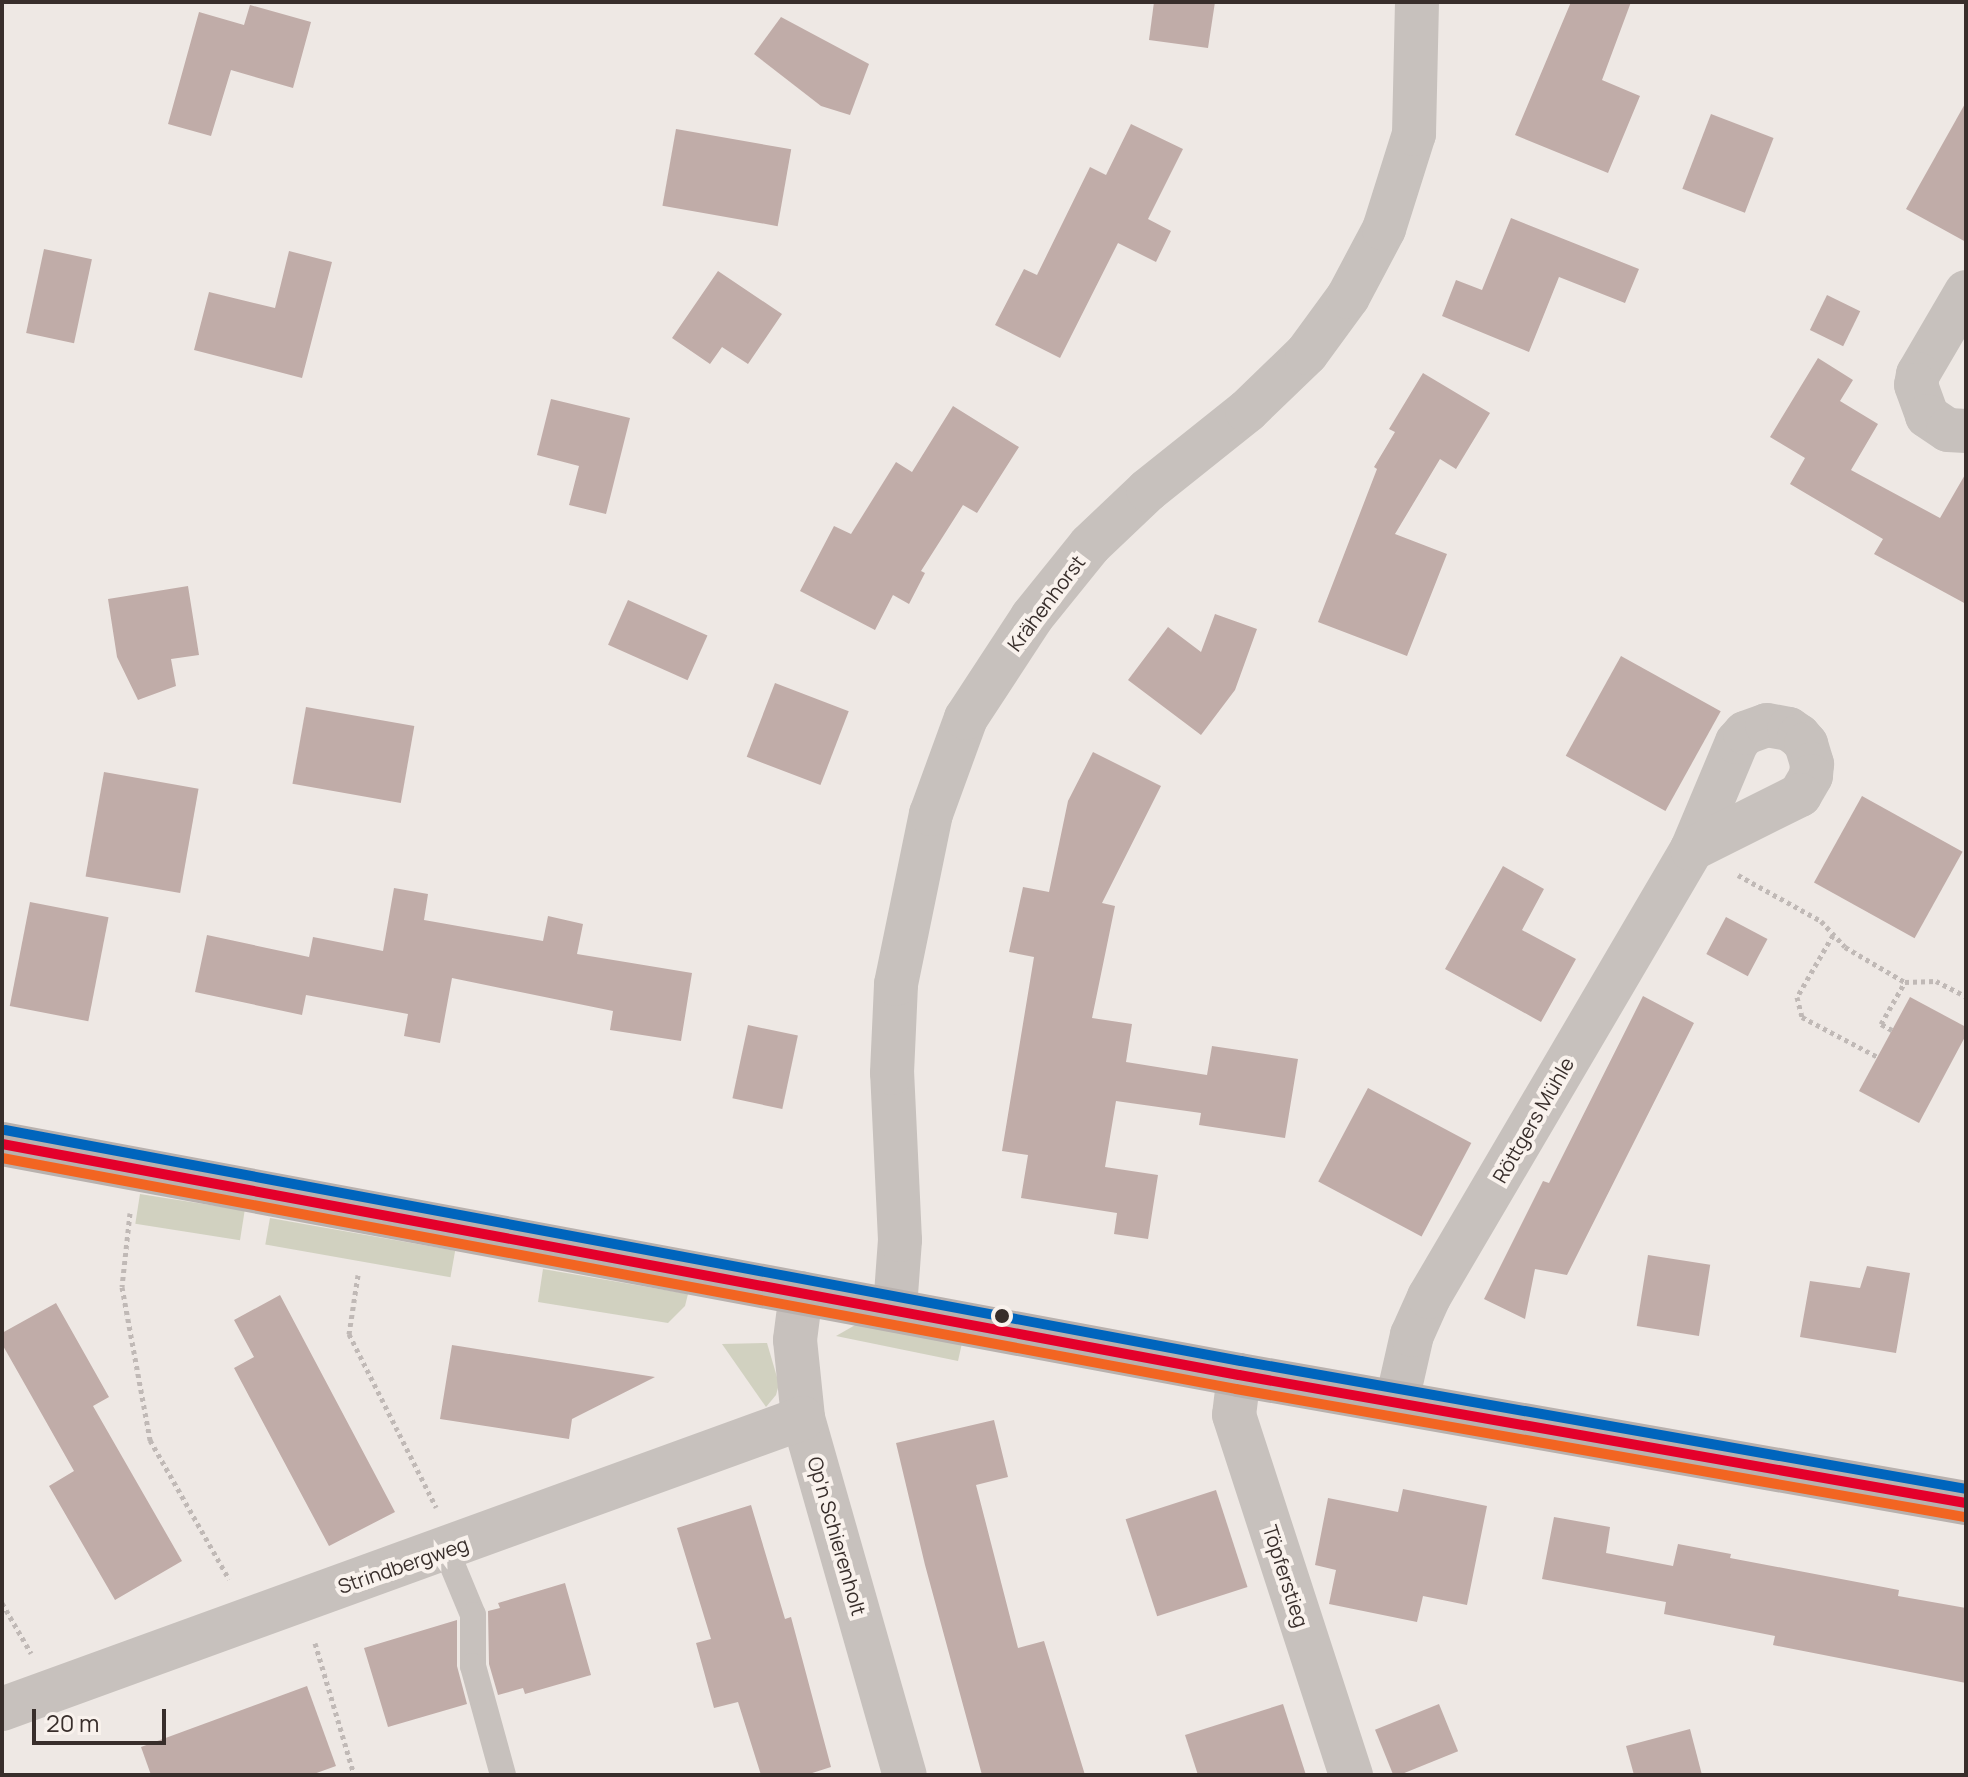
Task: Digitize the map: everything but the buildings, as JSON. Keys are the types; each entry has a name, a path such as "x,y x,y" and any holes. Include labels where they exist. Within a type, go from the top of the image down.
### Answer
{"main road":[{"path":"2,1144 895,1308 1239,1375 1966,1503"}],"street":[{"name":"Krähenhorst","path":"895,1308 900,1240 892,1073 896,984 931,814 966,718 1032,617 1090,545 1148,490 1247,411 1307,353 1348,297 1384,229 1414,134 1417,2"},
{"path":"1966,292 1918,374 1916,385 1927,416 1948,430 1966,431"},
{"name":"Röttgers Mühle","path":"1397,1401 1412,1335 1429,1297 1692,849"},
{"name":"Op'n Schierenholt","path":"801,1293 795,1340 803,1418 905,1775"},
{"name":"Töpferstieg","path":"1239,1375 1234,1415 1351,1775"},
{"name":"Strindbergweg","path":"2,1709 803,1418"}],"lane":[{"path":"451,1548 473,1615 473,1666 503,1775"}],"path":[{"path":"1692,849 1821,921 1845,947 1905,982 1936,981 1966,996"},
{"path":"1833,935 1797,997 1802,1017 1878,1057"},
{"path":"1892,1030 1881,1024 1905,982"},
{"path":"137,1170 122,1287 150,1440 251,1618"},
{"path":"358,1275 349,1334 451,1548"},
{"path":"302,1600 354,1775"},
{"path":"2,1603 54,1691"}],"green space":[{"path":"140,1194 245,1211 240,1240 135,1224"},
{"path":"270,1218 455,1251 450,1277 265,1245"},
{"path":"543,1269 688,1294 685,1306 668,1323 538,1302"},
{"path":"857,1324 962,1343 958,1361 836,1336"},
{"path":"767,1343 779,1384 776,1395 766,1407 722,1344"}],"transit line":[{"path":"5,1130 1241,1361 1966,1489"},
{"path":"2,1144 1239,1375 1966,1503"},
{"path":"2,1158 1236,1389 1964,1517"}]}
